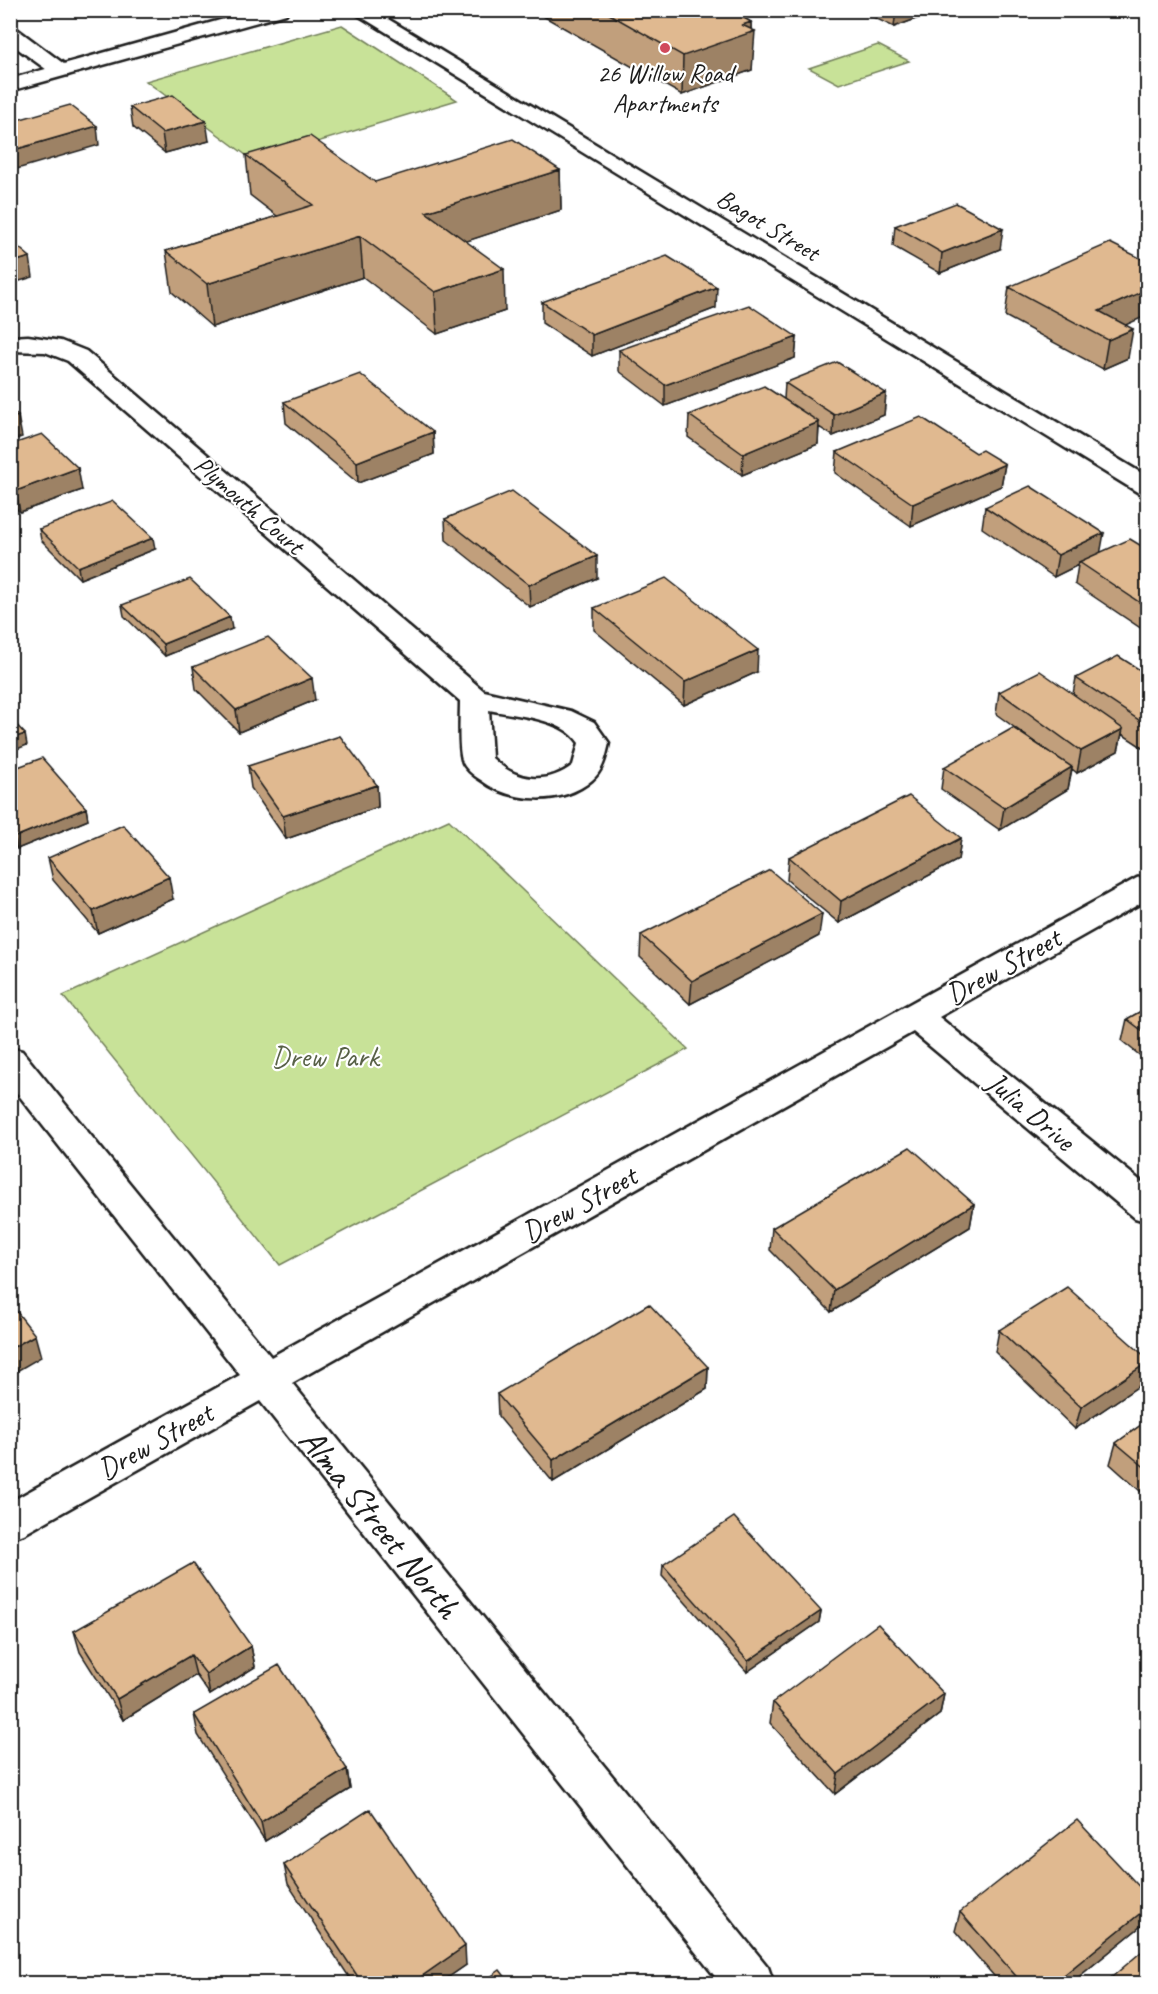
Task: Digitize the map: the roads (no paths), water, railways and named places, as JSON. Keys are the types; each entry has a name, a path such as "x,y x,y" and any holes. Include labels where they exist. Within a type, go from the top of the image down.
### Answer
{"street":[{"path":"10,85 279,10"},
{"name":"Bagot Street","path":"359,10 1148,488"},
{"path":"10,33 62,71"},
{"name":"Plymouth Court","path":"10,344 54,345 77,356 474,698"},
{"name":"Drew Street","path":"10,1522 1148,885"},
{"name":"Julia Drive","path":"915,1015 1148,1208"},
{"name":"Alma Street North","path":"10,1060 751,1983"}],"place":[{"name":"26 Willow Road Apartments","path":"665,48"}],"park label":[{"name":"Drew Park","path":"325,1056"}]}
